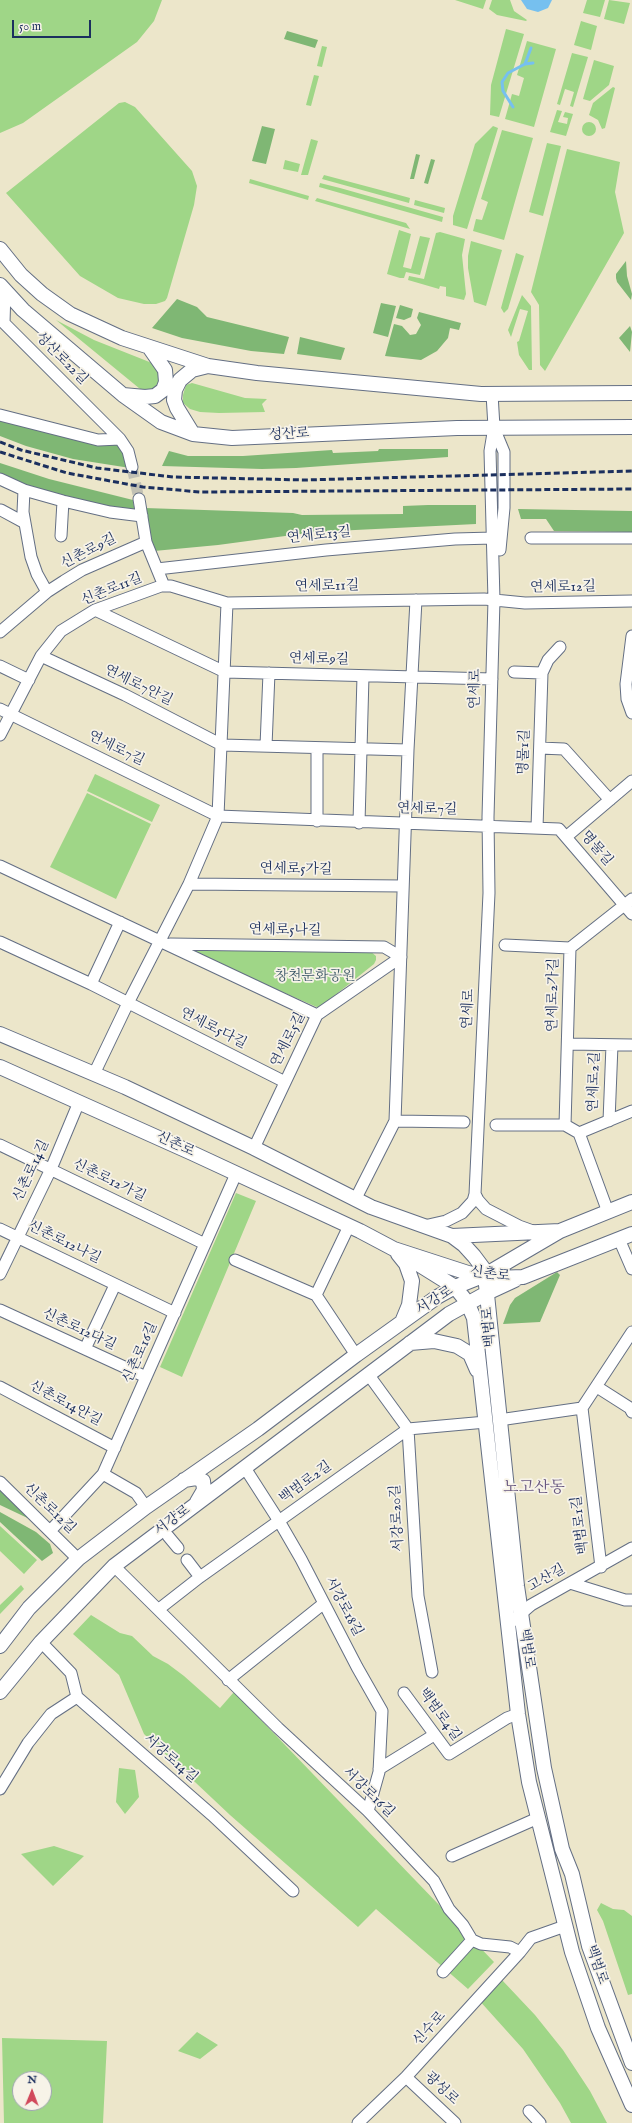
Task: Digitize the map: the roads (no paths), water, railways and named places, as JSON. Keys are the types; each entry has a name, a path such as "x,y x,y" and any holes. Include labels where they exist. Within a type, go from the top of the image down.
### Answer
{"main road":[{"path":"0,249 26,280 65,312 122,338 208,366 257,373 492,394 632,393"},
{"name":"성산로","path":"2,287 39,324 122,395 161,422 193,434 232,438 430,428 632,427"},
{"path":"122,395 145,398 155,396 163,390 166,382 165,370 148,347"},
{"path":"193,434 177,408 174,400 175,390 180,380 192,370 208,366"},
{"path":"0,1034 94,1074 254,1148 355,1200 452,1236 545,1233 560,1231 632,1202"},
{"name":"신촌로","path":"0,1067 349,1226 394,1249 468,1273 495,1278 523,1278 632,1234"},
{"name":"서강로","path":"1,1643 29,1608 78,1558 146,1507 258,1429 356,1355 402,1324 437,1297 455,1287 485,1275 560,1231"},
{"name":"백범로","path":"452,1236 464,1245 480,1263 485,1275 493,1421 509,1624 518,1714 529,1782 565,1926 598,2028 632,2105"},
{"path":"394,1249 406,1264 412,1281 410,1305 402,1324"},
{"name":"백범로","path":"394,1249 455,1287 467,1302 474,1318 483,1394 493,1421 544,1768 562,1849 572,1874 589,1946 632,2063"},
{"path":"487,1292 523,1278"},
{"name":"서강로","path":"0,1692 41,1642 114,1566 408,1344 467,1302 487,1292"},
{"path":"408,1344 434,1341 446,1342 464,1349 470,1354 475,1362 483,1394"},
{"path":"258,1429 252,1439 253,1447 262,1449 273,1446"},
{"path":"182,1481 196,1478 203,1481 204,1490 197,1503"}],"street":[{"name":"성산로22길","path":"2,287 4,323 120,439 128,451 132,467"},
{"name":"연세로","path":"475,1194 488,911 488,826 494,600 489,538 490,451 494,427 492,394"},
{"path":"0,415 98,440 120,439"},
{"name":"연세로","path":"494,427 504,452 504,492 499,584 494,600"},
{"path":"0,479 24,490 63,501 110,512 142,516"},
{"path":"24,490 25,523 33,565 47,592"},
{"path":"139,499 146,542 164,586"},
{"path":"61,536 63,501"},
{"path":"1,510 25,523"},
{"name":"연세로13길","path":"157,569 326,550 455,539 489,538"},
{"path":"531,538 632,538"},
{"name":"신촌로9길","path":"0,632 47,592 82,570 146,542"},
{"name":"연세로11길","path":"164,586 171,586 227,603 494,600"},
{"name":"신촌로11길","path":"0,735 41,656 61,631 95,610 164,586"},
{"path":"355,1200 396,1121 408,750 416,600"},
{"name":"연세로12길","path":"494,600 525,603 632,601"},
{"path":"94,1074 128,1002 163,942 218,816 227,603"},
{"name":"연세로9길","path":"95,610 225,672 492,679"},
{"path":"632,643 626,684 632,713"},
{"path":"514,672 542,673 548,660 560,647"},
{"name":"연세로7안길","path":"41,656 125,695 222,745 408,750"},
{"path":"0,666 29,680"},
{"path":"266,746 269,673"},
{"name":"명물1길","path":"537,828 542,673"},
{"path":"359,823 363,676"},
{"name":"연세로7길","path":"0,709 218,816 406,825 488,826"},
{"path":"317,748 317,821"},
{"path":"540,748 564,749 610,800"},
{"name":"명물길","path":"630,906 566,837 632,781"},
{"path":"488,826 559,829 566,837"},
{"name":"연세로5나길","path":"0,866 318,1015"},
{"name":"연세로5가길","path":"189,884 404,886"},
{"path":"505,945 570,948 630,906"},
{"path":"91,984 120,922"},
{"name":"연세로5다길","path":"0,942 128,1002 285,1082"},
{"name":"연세로5나길","path":"163,942 384,947 401,957"},
{"name":"연세로2가길","path":"565,1125 570,948"},
{"name":"연세로5길","path":"254,1148 318,1015 401,957"},
{"name":"연세로2가길","path":"568,1044 632,1045"},
{"name":"연세로2길","path":"609,1121 612,1045"},
{"name":"신촌로14길","path":"0,1274 51,1169 79,1102"},
{"name":"연세로2길","path":"579,1133 632,1111"},
{"path":"396,1121 464,1122"},
{"path":"496,1125 565,1125 579,1133 608,1212"},
{"name":"신촌로12가길","path":"0,1145 51,1169 116,1203 205,1244"},
{"name":"신촌로16길","path":"50,1530 103,1474 236,1174"},
{"path":"423,1226 446,1221 462,1213 472,1201 475,1194"},
{"path":"475,1194 480,1204 498,1216 525,1228 545,1233"},
{"path":"316,1296 349,1226"},
{"name":"신촌로12나길","path":"0,1229 175,1313"},
{"path":"619,1239 632,1269"},
{"path":"235,1260 316,1296 356,1355"},
{"path":"85,1349 116,1285"},
{"name":"신촌로12다길","path":"0,1310 146,1377"},
{"path":"368,1374 408,1429 493,1421 582,1408 632,1332"},
{"name":"신촌로14안길","path":"0,1387 115,1448"},
{"path":"597,1387 630,1408 632,1412"},
{"name":"백범로1길","path":"582,1408 600,1567"},
{"name":"백범로2길","path":"159,1609 200,1577 408,1429"},
{"name":"서강로20길","path":"408,1429 418,1596 432,1672"},
{"name":"서강로18길","path":"245,1468 280,1521 382,1711 379,1769 375,1789 368,1810"},
{"path":"103,1474 136,1493 146,1507"},
{"name":"신촌로12길","path":"0,1482 78,1558"},
{"name":"서강로","path":"168,1536 178,1548"},
{"name":"고산길","path":"509,1624 531,1605 632,1548"},
{"path":"188,1560 200,1577"},
{"name":"서강로16길","path":"114,1566 159,1609 228,1680 314,1763 368,1810 434,1881 449,1909 463,1925 472,1940"},
{"path":"570,1583 625,1600 632,1600"},
{"path":"228,1680 324,1604"},
{"path":"0,1789 28,1742 51,1714 77,1697 71,1673 41,1642"},
{"name":"백범로4길","path":"404,1694 449,1754 507,1718 518,1714"},
{"name":"서강로14길","path":"77,1697 212,1815 294,1891"},
{"path":"379,1769 434,1735"},
{"path":"452,1856 538,1818"},
{"path":"443,1972 472,1940 482,1944 510,1947 520,1952 531,1938 565,1926"},
{"name":"신수로","path":"358,2123 406,2077 520,1952"},
{"name":"광성로","path":"406,2077 455,2123"},
{"path":"529,2110 540,2123"}],"water":[{"path":"521,0 552,0 548,8 538,12 527,9"}],"waterway":[{"path":"513,107 503,91 502,82 508,73 525,64 531,48"},
{"path":"525,64 533,63"}],"tunnel":[{"path":"132,467 139,499"}],"railway":[{"path":"0,442 21,450 97,468 173,477 305,480 632,471"},
{"path":"0,452 67,473 143,487 200,492 632,489"}],"district":[{"name":"노고산동","path":"534,1489"}],"park label":[{"name":"창천문화공원","path":"315,977"}]}
